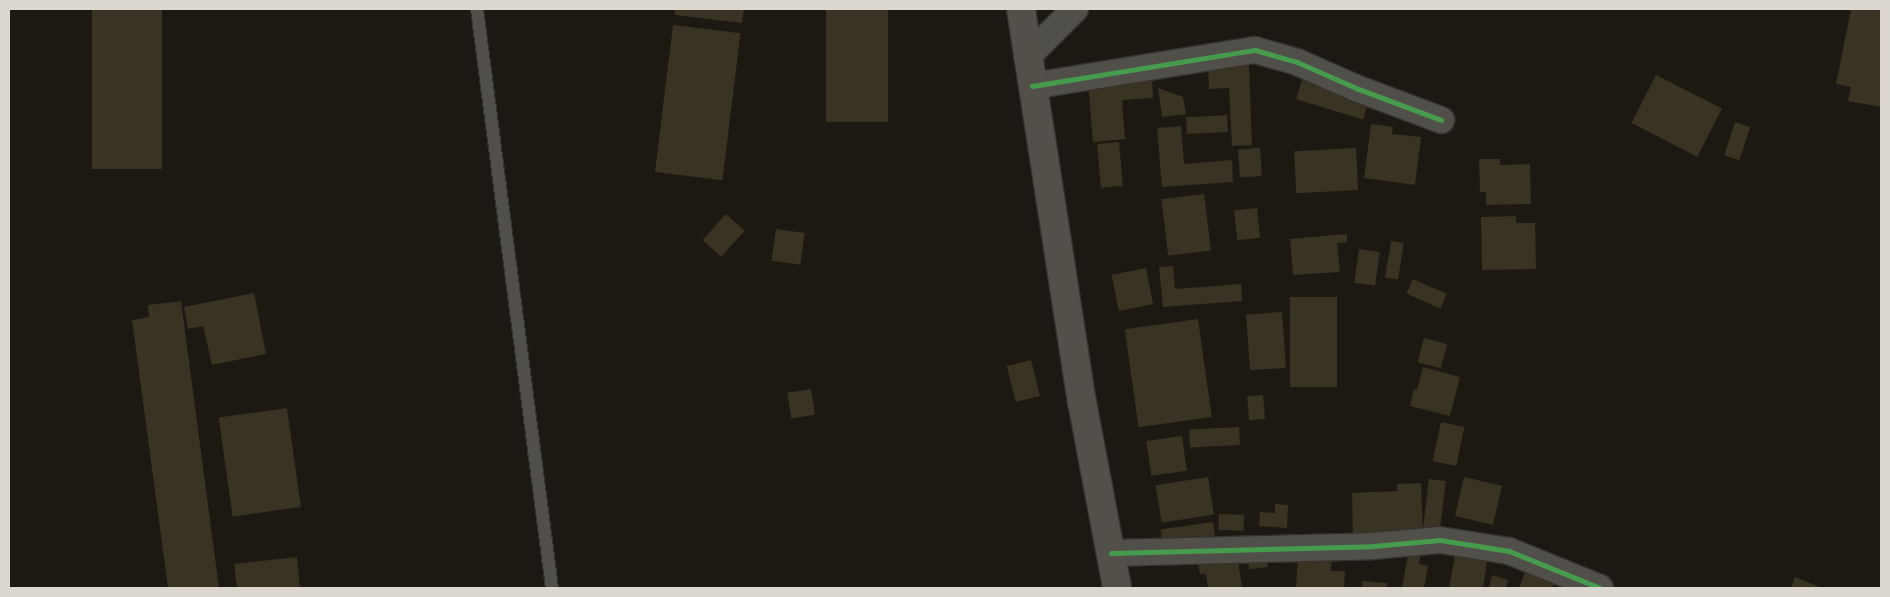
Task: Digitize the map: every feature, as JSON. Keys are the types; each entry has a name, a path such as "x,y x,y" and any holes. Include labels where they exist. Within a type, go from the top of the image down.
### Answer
{"main road":[{"path":"1021,9 1082,402 1118,588"}],"street":[{"path":"1027,57 1075,9"},
{"path":"1032,86 1255,50 1297,62 1356,88 1442,120"},
{"path":"1111,553 1373,546 1440,540 1509,551 1600,588"}],"lane":[{"path":"477,9 552,588"}],"building":[{"path":"92,9 162,9 162,169 92,169"},
{"path":"675,9 744,9 742,23 675,15"},
{"path":"826,9 888,9 888,122 826,122"},
{"path":"1851,9 1881,9 1881,107 1848,101 1851,87 1836,84"},
{"path":"673,25 740,33 722,180 655,172"},
{"path":"1249,64 1252,145 1232,146 1229,88 1209,89 1208,66"},
{"path":"1656,75 1722,109 1697,157 1631,123"},
{"path":"1152,77 1153,98 1122,100 1125,139 1093,142 1088,82"},
{"path":"1302,80 1369,100 1363,120 1296,99"},
{"path":"1158,88 1183,97 1186,114 1162,117"},
{"path":"1227,115 1228,132 1187,134 1186,117"},
{"path":"1735,122 1750,127 1739,160 1724,155"},
{"path":"1371,124 1393,127 1392,134 1421,137 1415,185 1364,178"},
{"path":"1181,126 1184,164 1232,160 1233,182 1162,187 1157,128"},
{"path":"1119,142 1123,186 1101,188 1097,144"},
{"path":"1260,148 1262,176 1240,177 1238,150"},
{"path":"1356,148 1358,190 1296,193 1294,151"},
{"path":"1479,159 1500,159 1500,165 1530,164 1531,204 1486,205 1486,192 1480,192"},
{"path":"1204,194 1211,251 1168,256 1161,199"},
{"path":"1257,208 1260,238 1237,240 1234,210"},
{"path":"726,214 745,231 721,257 703,240"},
{"path":"1516,216 1516,223 1535,223 1536,269 1482,270 1481,217"},
{"path":"776,229 805,233 800,265 772,261"},
{"path":"1347,234 1347,242 1337,243 1340,272 1293,275 1290,239"},
{"path":"1391,241 1404,243 1398,280 1385,278"},
{"path":"1359,249 1380,252 1375,286 1354,283"},
{"path":"1173,266 1175,289 1241,284 1242,301 1163,307 1159,267"},
{"path":"1146,268 1153,304 1119,311 1112,275"},
{"path":"1413,279 1447,294 1440,309 1406,294"},
{"path":"254,293 266,354 212,365 203,326 188,329 184,307"},
{"path":"1290,297 1337,297 1337,387 1290,387"},
{"path":"181,301 219,588 168,588 132,320 149,317 148,305"},
{"path":"1282,312 1286,368 1250,370 1246,315"},
{"path":"1198,319 1212,417 1138,427 1125,329"},
{"path":"1424,338 1447,344 1441,368 1418,362"},
{"path":"1031,360 1040,396 1016,402 1007,366"},
{"path":"1423,367 1460,377 1450,416 1410,406 1414,389 1417,390"},
{"path":"811,389 815,415 791,418 787,393"},
{"path":"1263,395 1265,419 1249,420 1247,396"},
{"path":"287,408 301,507 233,517 219,418"},
{"path":"1441,422 1464,427 1456,466 1433,461"},
{"path":"1239,427 1240,445 1190,448 1189,430"},
{"path":"1182,436 1187,471 1151,476 1146,441"},
{"path":"1208,477 1214,515 1162,523 1156,485"},
{"path":"1464,477 1502,486 1493,525 1455,516"},
{"path":"1429,479 1446,481 1440,531 1423,529"},
{"path":"1421,483 1423,536 1353,538 1352,493 1397,491 1397,484"},
{"path":"1275,504 1288,505 1287,528 1259,526 1260,512 1275,513"},
{"path":"1219,514 1244,515 1243,531 1218,530"},
{"path":"1213,522 1215,536 1162,543 1161,529"},
{"path":"1410,543 1422,546 1419,564 1428,566 1424,588 1402,588"},
{"path":"1266,551 1268,567 1249,569 1247,553"},
{"path":"1237,553 1242,588 1208,588 1206,574 1200,574 1197,558"},
{"path":"1298,553 1332,555 1331,571 1345,571 1344,588 1296,588"},
{"path":"1455,556 1487,562 1483,588 1449,588"},
{"path":"297,557 300,588 237,588 234,564"},
{"path":"1525,572 1554,584 1552,588 1519,588"},
{"path":"1492,575 1508,580 1506,588 1489,588"},
{"path":"1795,577 1822,588 1791,588"},
{"path":"1362,581 1387,583 1387,588 1362,588"}],"cycle path":[{"path":"1032,86 1255,50 1297,62 1356,88 1441,120"},
{"path":"1111,553 1373,546 1440,540 1509,551 1600,588"}]}
